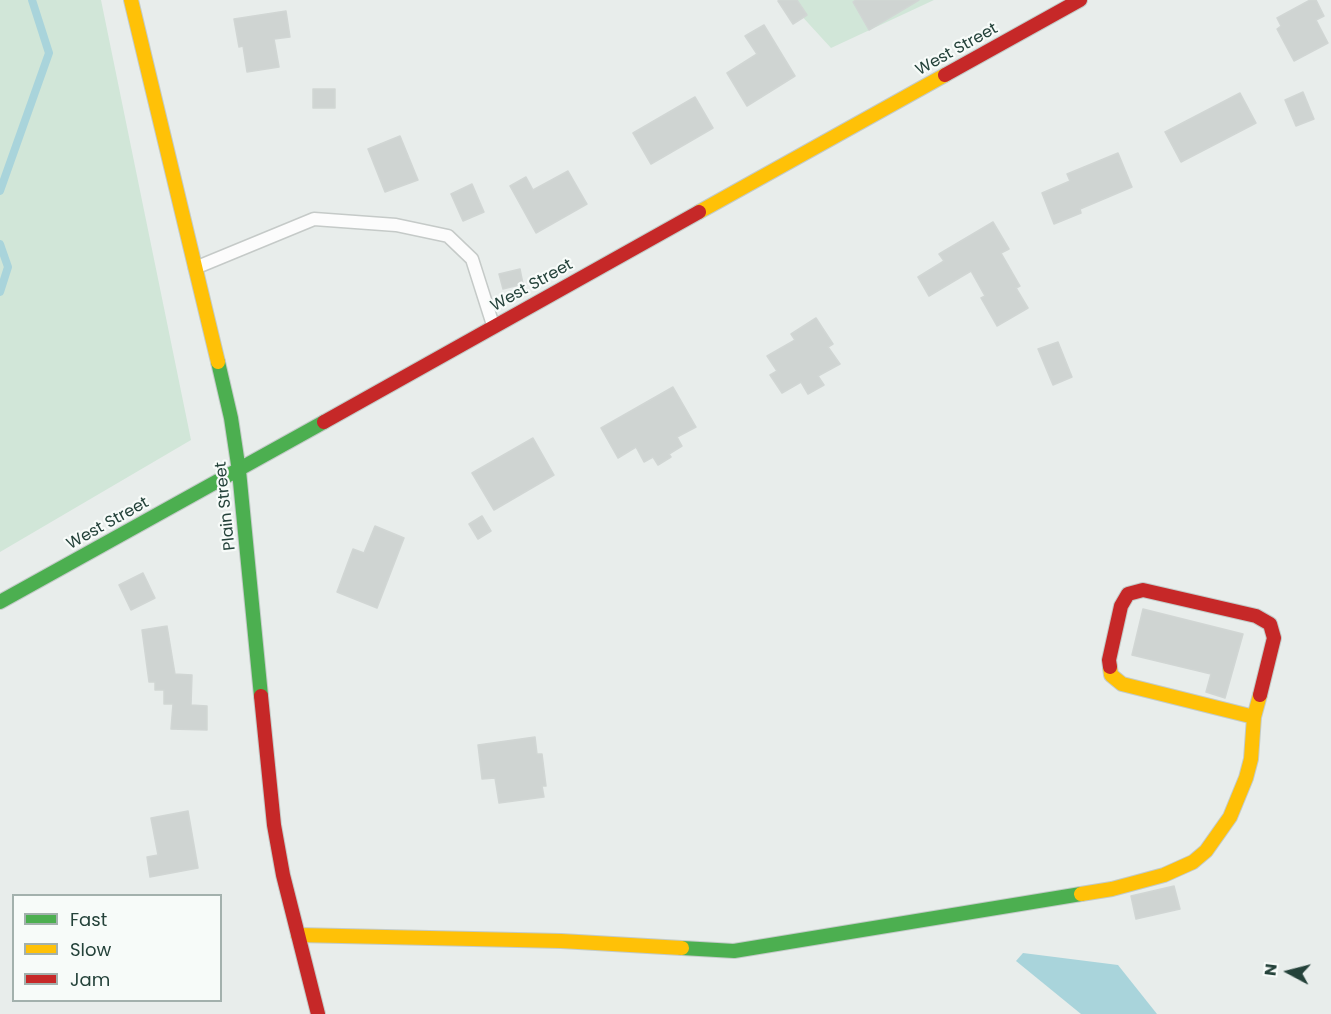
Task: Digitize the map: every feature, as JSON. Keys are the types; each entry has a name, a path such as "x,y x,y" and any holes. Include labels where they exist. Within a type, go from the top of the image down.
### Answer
{"street":[{"name":"Plain Street","path":"131,0 231,418 239,471 274,825 283,875 318,1014"},
{"name":"West Street","path":"0,602 239,471 493,326 1080,0"},
{"path":"298,935 561,941 734,951 1112,889 1164,875 1193,862 1206,852 1230,817 1251,759 1254,717 1274,638 1270,624 1256,616 1143,590 1128,594 1121,606 1109,660 1111,675 1122,684 1254,717"}],"lane":[{"path":"194,268 314,219 396,225 448,236 472,259 493,326"}],"green space":[{"path":"0,0 101,0 191,440 0,552"},
{"path":"787,0 934,0 831,48"}],"water":[{"path":"1023,953 1118,965 1157,1014 1081,1014 1016,961"}],"building":[{"path":"797,0 807,15 793,24 778,1"},
{"path":"856,0 919,0 869,30 853,2"},
{"path":"1310,0 1316,0 1324,16 1316,20 1328,43 1294,61 1277,29 1281,26 1277,18"},
{"path":"286,11 290,37 274,39 279,67 247,72 243,46 239,47 234,19"},
{"path":"764,25 795,76 747,106 727,73 757,54 745,36"},
{"path":"313,89 335,89 335,108 313,108"},
{"path":"1303,92 1314,119 1296,126 1285,100"},
{"path":"1240,93 1256,123 1181,162 1165,132"},
{"path":"695,97 713,128 651,164 633,133"},
{"path":"400,136 418,180 385,192 368,149"},
{"path":"1118,153 1132,187 1080,209 1081,213 1054,224 1042,193 1070,181 1067,174"},
{"path":"568,171 587,204 536,233 510,186 526,177 533,190"},
{"path":"472,184 484,212 463,221 451,194"},
{"path":"993,222 1009,249 1001,253 1020,286 1016,288 1028,308 997,326 981,298 985,296 971,271 929,296 918,277 944,261 939,254"},
{"path":"520,269 523,284 503,289 499,274"},
{"path":"816,318 833,344 828,347 840,364 818,376 824,385 808,394 801,382 782,393 770,375 777,371 767,356 795,340 791,334"},
{"path":"1058,342 1072,377 1053,385 1038,349"},
{"path":"673,387 696,427 677,437 682,446 658,465 653,457 644,462 636,447 618,458 601,428"},
{"path":"533,438 554,475 494,510 472,473"},
{"path":"482,516 491,531 478,539 469,524"},
{"path":"375,526 404,538 377,608 337,592 353,549 364,553"},
{"path":"143,573 155,598 131,610 119,585"},
{"path":"1143,609 1243,634 1225,698 1206,692 1211,674 1132,655"},
{"path":"167,626 175,674 192,675 191,705 207,706 207,730 171,729 173,704 164,704 164,690 155,690 155,682 149,682 142,630"},
{"path":"535,737 537,754 542,754 546,786 542,786 544,797 499,803 495,778 482,779 478,745"},
{"path":"188,811 198,868 150,877 147,857 158,855 151,818"},
{"path":"1174,886 1180,909 1136,919 1131,896"}],"waterway":[{"path":"0,191 49,53 32,0"},
{"path":"0,244 8,267 0,292"}],"traffic: fast":[{"path":"218,362 231,418 239,471 261,696"},
{"path":"0,602 324,422"},
{"path":"682,948 734,951 1081,894"}],"traffic: slow":[{"path":"131,0 218,362"},
{"path":"699,212 945,75"},
{"path":"1110,667 1111,675 1122,684 1254,717"},
{"path":"1081,894 1112,889 1164,875 1193,862 1206,851 1230,817 1246,778 1251,759 1254,717 1260,695"},
{"path":"298,935 561,941 682,948"}],"traffic: jam":[{"path":"945,75 1080,0"},
{"path":"324,422 699,212"},
{"path":"1110,667 1109,660 1121,606 1128,594 1143,590 1256,616 1270,624 1274,638 1260,695"},
{"path":"261,696 274,825 283,875 318,1014"}]}
